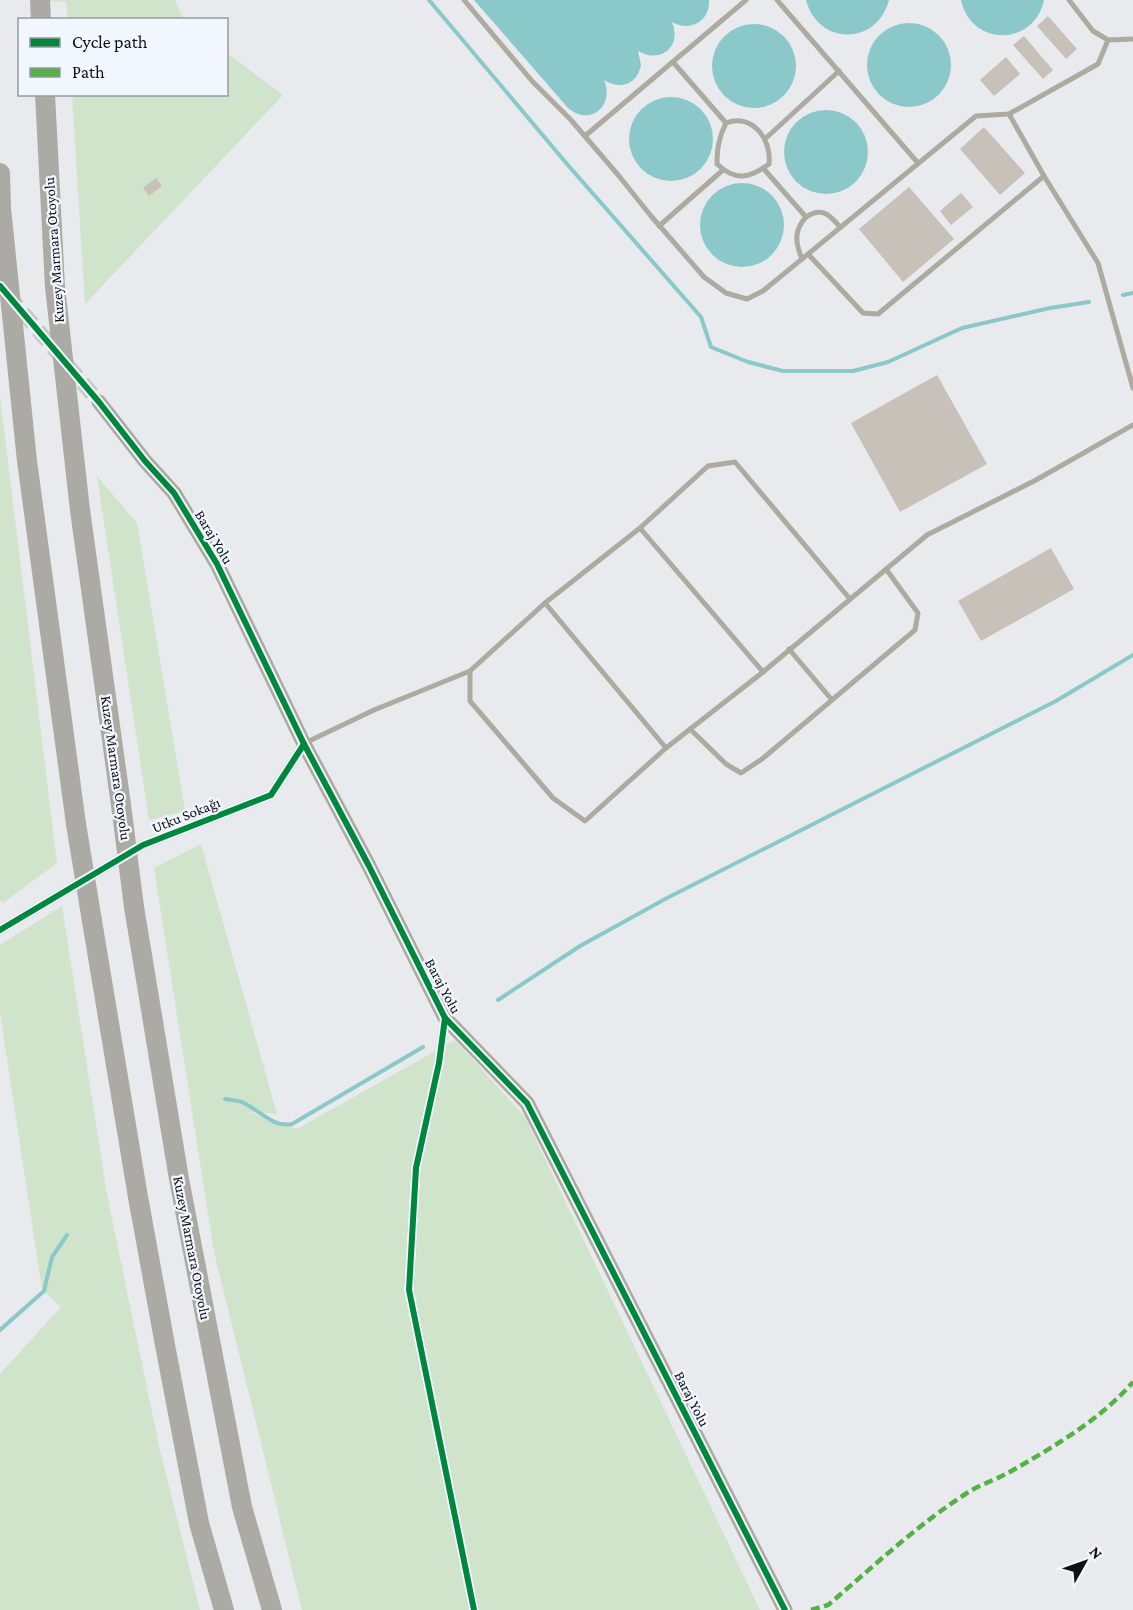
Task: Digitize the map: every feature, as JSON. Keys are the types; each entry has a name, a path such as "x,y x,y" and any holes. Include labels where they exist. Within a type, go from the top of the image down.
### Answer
{"highway":[{"path":"40,0 41,18"},
{"name":"Kuzey Marmara Otoyolu","path":"45,96 55,287 80,510 134,907 179,1179 230,1448 242,1507 272,1610"},
{"path":"0,172 1,208 27,461 76,824 167,1356 199,1523 224,1610"}],"street":[{"name":"Baraj Yolu","path":"99,402 174,493 217,564 304,744 369,866 445,1018 527,1103 785,1610"},
{"name":"Utku Sokağı","path":"2,924 143,845 271,795 304,744"},
{"path":"445,1018 439,1063 416,1168 409,1290 474,1610"}],"lane":[{"path":"464,0 532,81 585,136 704,277 726,293 747,299 763,291 976,116 1010,114 1098,64 1108,40"},
{"path":"585,136 746,0"},
{"path":"778,0 918,163"},
{"path":"1069,0 1093,32 1108,40 1133,39"},
{"path":"673,62 726,123"},
{"path":"765,139 839,71"},
{"path":"1010,114 1044,176 1098,263 1133,388"},
{"path":"735,120 746,121 765,139 771,153 769,164 757,173 739,177 727,174 717,164 719,139 726,123 735,120"},
{"path":"764,168 806,217"},
{"path":"659,226 723,170"},
{"path":"808,254 863,313 878,315 1044,176"},
{"path":"802,259 797,247 796,236 798,225 806,217 813,212 822,211 831,216 840,227"},
{"path":"470,671 470,701 553,798 585,821 666,748 763,672 927,535 1036,480 1133,425"},
{"path":"304,744 374,710 470,671 546,603 640,528 708,465 735,462 850,599"},
{"path":"640,528 763,672"},
{"path":"690,729 726,764 741,773 762,759 915,630 918,613 886,569"},
{"path":"546,603 666,748"},
{"path":"789,650 832,700"}],"green space":[{"path":"40,0 175,0 183,18 68,18 66,2"},
{"path":"228,54 283,95 85,304 72,96 228,96"},
{"path":"0,396 57,863 3,903 0,900"},
{"path":"97,476 137,523 185,811 149,820"},
{"path":"201,844 277,1114 248,1112 297,1129 455,1040 525,1117 760,1610 302,1610 214,1252 154,868"},
{"path":"62,906 107,1195 159,1446 200,1610 0,1610 0,1374 61,1307 42,1289 0,1013 0,945"}],"water":[{"path":"474,0 709,0 706,14 698,23 686,26 672,22 674,39 667,51 662,54 646,55 638,51 641,65 632,81 616,85 604,80 607,89 603,105 598,111 584,115 568,108"},
{"path":"806,0 889,0 882,15 873,26 861,32 848,34 834,32 822,26 813,15"},
{"path":"961,0 1044,0 1038,15 1028,26 1016,33 1002,35 989,33 977,26 967,15"},
{"path":"901,23 917,23 933,30 944,41 951,57 948,81 939,95 917,107 901,107 885,100 874,89 867,73 867,57 874,41 885,30"},
{"path":"746,24 762,24 778,31 789,42 796,58 793,82 784,96 762,108 746,108 730,101 719,90 712,74 712,58 719,42 730,31"},
{"path":"663,97 679,97 695,104 706,115 713,131 710,155 701,169 679,181 663,181 647,174 636,163 629,147 629,131 636,115 647,104"},
{"path":"818,110 834,110 850,117 861,128 868,144 865,168 856,182 834,194 818,194 802,187 791,176 784,160 784,144 791,128 802,117"},
{"path":"734,183 750,183 766,190 777,201 784,217 781,241 772,255 750,267 734,267 718,260 707,249 700,233 700,217 707,201 718,190"}],"building":[{"path":"1048,16 1077,49 1066,59 1037,26"},
{"path":"1024,36 1053,70 1043,79 1013,45"},
{"path":"1006,57 1020,74 994,96 980,80"},
{"path":"984,127 1025,173 1000,195 960,149"},
{"path":"156,178 162,186 149,196 143,188"},
{"path":"909,187 954,239 903,282 859,229"},
{"path":"961,193 973,207 951,225 940,211"},
{"path":"937,375 987,464 900,512 851,423"},
{"path":"1051,548 1074,589 981,641 958,601"}],"waterway":[{"path":"429,0 567,164 701,317 711,347 748,362 783,371 853,371 888,362 962,328 1050,308 1089,302"},
{"path":"1123,295 1133,293"},
{"path":"498,1000 580,946 667,898 1056,701 1133,655"},
{"path":"225,1099 242,1102 279,1124 292,1124 423,1047"},
{"path":"0,1330 44,1291 52,1257 67,1235"}],"tunnel":[{"path":"8,295 99,402"}],"marked path":[{"path":"811,1610 828,1605 949,1505 972,1490 1003,1476 1075,1432 1105,1409 1133,1382"}],"cycle path":[{"path":"0,286 174,493 217,564 304,744 369,866 445,1018 527,1103 785,1610"},
{"path":"0,930 143,845 271,795 304,744"},
{"path":"445,1018 439,1063 416,1168 409,1290 474,1610"}]}
